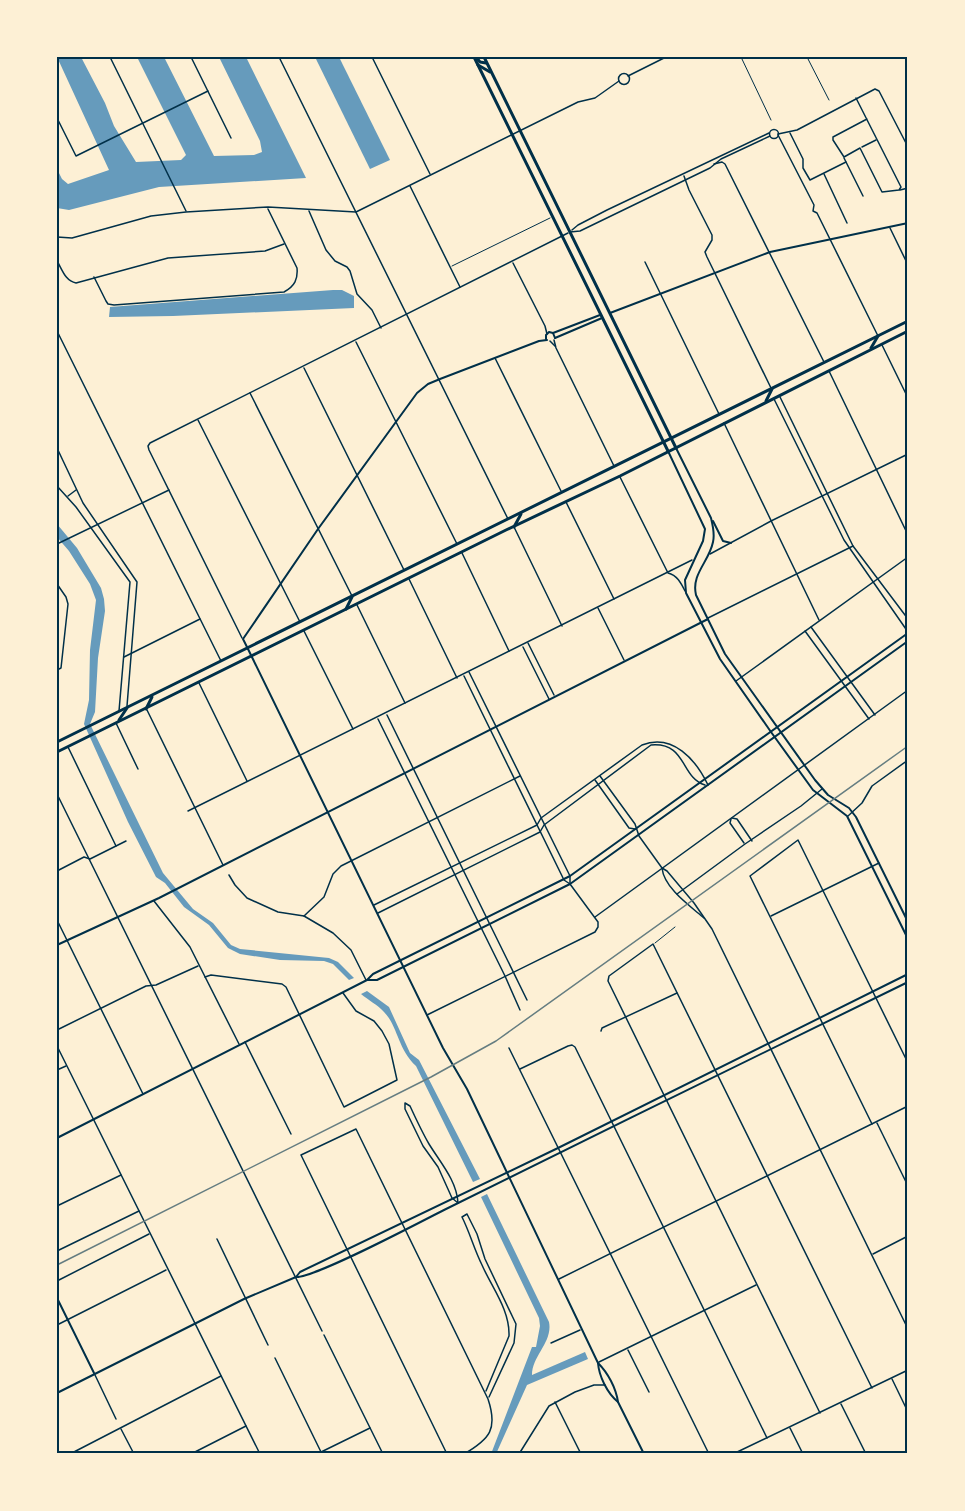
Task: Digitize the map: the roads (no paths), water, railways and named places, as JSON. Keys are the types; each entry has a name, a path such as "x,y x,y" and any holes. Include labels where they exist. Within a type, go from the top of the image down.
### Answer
{"main road":[{"path":"475,57 480,62 487,63"},
{"path":"475,57 705,529 705,536 685,580 686,593 720,659 798,770 818,794 847,816 908,939"},
{"path":"484,57 675,448 723,541 730,543"},
{"path":"478,64 492,73"},
{"path":"595,306 609,314 770,252 908,223"},
{"path":"601,316 423,387 318,529 243,639 443,1048 467,1089 598,1362 617,1394 618,1402 644,1454"},
{"path":"58,740 222,662 908,321"},
{"path":"57,752 620,476 908,331"},
{"path":"882,344 887,332"},
{"path":"870,350 878,336"},
{"path":"773,398 781,384"},
{"path":"765,402 772,389"},
{"path":"690,495 698,492"},
{"path":"514,526 522,513"},
{"path":"711,518 714,538 696,578 694,586 696,595 725,654 741,677 823,789 852,812 908,922"},
{"path":"506,530 509,519"},
{"path":"356,605 362,592"},
{"path":"345,611 352,597"},
{"path":"57,945 223,866 413,767 708,619"},
{"path":"57,1138 367,980 374,974 564,880 908,632"},
{"path":"367,980 376,980 404,967 570,884 908,641"},
{"path":"146,709 153,696"},
{"path":"116,723 127,708"},
{"path":"296,1277 300,1272 558,1148 908,974"},
{"path":"57,1394 244,1299 350,1256 908,982"},
{"path":"57,1298 95,1374"},
{"path":"598,1362 599,1371 611,1397 618,1402"}],"street":[{"path":"110,57 186,212"},
{"path":"191,57 231,138"},
{"path":"279,57 509,519"},
{"path":"372,57 430,175"},
{"path":"58,238 72,238 151,216 186,212 267,207 356,212 578,102 595,98 618,81 621,74 628,76 666,57"},
{"path":"618,81 626,84 629,81 628,76"},
{"path":"770,134 775,138 778,134 790,133 875,89 879,91 908,147"},
{"path":"57,118 76,156 208,91"},
{"path":"856,98 901,187 899,190"},
{"path":"863,196 833,137 867,119"},
{"path":"569,233 580,231 686,180 770,134 774,129 814,206 813,211 817,213 878,336"},
{"path":"790,133 810,180 846,162"},
{"path":"243,639 148,446 150,443 563,237 578,225 770,134"},
{"path":"844,157 877,139"},
{"path":"860,148 882,192 908,188"},
{"path":"714,164 722,162 725,164 825,363"},
{"path":"824,173 847,224"},
{"path":"684,174 712,235 712,240 705,252 772,389"},
{"path":"410,186 460,288"},
{"path":"658,187 660,192"},
{"path":"94,277 108,304 285,292 294,285 297,268 267,207"},
{"path":"309,210 326,250 334,261 351,271 357,294 372,310 381,328"},
{"path":"889,227 908,265"},
{"path":"57,261 67,279 76,282 168,258 265,251 285,244"},
{"path":"512,262 615,467"},
{"path":"645,262 720,415"},
{"path":"57,331 222,662"},
{"path":"356,341 457,545"},
{"path":"882,344 908,398"},
{"path":"495,358 562,493"},
{"path":"303,366 405,571"},
{"path":"829,370 908,535"},
{"path":"250,393 352,597"},
{"path":"779,395 854,546 908,619"},
{"path":"773,398 849,548 908,632"},
{"path":"198,419 300,623"},
{"path":"724,423 819,620"},
{"path":"57,448 97,525 137,582 127,708"},
{"path":"708,555 771,521 908,454"},
{"path":"620,476 668,573 680,581 686,593"},
{"path":"57,486 67,496 130,582 119,712"},
{"path":"67,496 77,490"},
{"path":"57,544 169,490"},
{"path":"566,502 615,600"},
{"path":"514,526 562,626"},
{"path":"99,539 105,536"},
{"path":"708,619 854,546"},
{"path":"462,552 510,652"},
{"path":"735,681 908,557"},
{"path":"188,811 696,558"},
{"path":"409,579 457,678"},
{"path":"57,584 68,604 61,668 57,670"},
{"path":"356,605 405,704"},
{"path":"598,608 624,661"},
{"path":"124,657 201,619"},
{"path":"810,626 874,715"},
{"path":"804,630 868,719"},
{"path":"304,631 353,730"},
{"path":"528,643 554,696"},
{"path":"523,646 549,699"},
{"path":"828,664 834,659"},
{"path":"469,672 570,876 570,884"},
{"path":"428,1015 595,932 598,927 594,917 570,884 564,880 463,675"},
{"path":"121,682 129,683"},
{"path":"199,682 248,782"},
{"path":"594,917 908,690"},
{"path":"146,709 223,866"},
{"path":"386,713 527,1000"},
{"path":"378,718 505,976 519,1010"},
{"path":"116,723 138,769"},
{"path":"374,905 537,825 541,818 642,745 650,742 672,744 680,748 688,755 708,786"},
{"path":"377,913 540,832 544,825 651,745 675,750 699,783 708,786"},
{"path":"68,747 116,846"},
{"path":"847,816 862,803 872,786 908,760"},
{"path":"304,916 324,897 333,874 341,866 520,776"},
{"path":"600,776 662,868 667,871 705,919 908,1329"},
{"path":"595,779 629,828 635,829"},
{"path":"677,894 823,789"},
{"path":"57,794 322,1331"},
{"path":"572,797 575,801"},
{"path":"615,808 620,804"},
{"path":"731,818 737,819 752,841"},
{"path":"731,818 730,823 745,844"},
{"path":"872,1124 750,876 798,840 908,1063"},
{"path":"57,871 84,857 90,859 126,841"},
{"path":"770,916 879,863"},
{"path":"662,868 663,874 677,894 705,919"},
{"path":"229,875 247,898 279,912 304,916 340,939 351,950 367,980"},
{"path":"154,900 185,938 239,1044"},
{"path":"57,920 144,1095"},
{"path":"820,1413 608,978 632,957 653,944 872,1388"},
{"path":"57,1030 199,965"},
{"path":"205,977 211,975 282,984 286,987 344,1107 397,1080 389,1044 382,1032 374,1021 356,1011 343,992"},
{"path":"601,1031 602,1028 677,993"},
{"path":"244,1041 291,1134"},
{"path":"520,1069 572,1045 767,1438"},
{"path":"57,1046 260,1454"},
{"path":"509,1048 709,1454"},
{"path":"57,1070 66,1065"},
{"path":"405,1103 410,1106 428,1143 444,1167 458,1196 458,1203 452,1198 438,1167 423,1146 405,1109 405,1103"},
{"path":"558,1280 908,1106"},
{"path":"877,1122 908,1186"},
{"path":"447,1454 302,1155 356,1129 452,1329 486,1392 492,1418 489,1434 483,1443 464,1454"},
{"path":"57,1206 121,1175"},
{"path":"57,1251 139,1211"},
{"path":"486,1392 509,1336 508,1321 462,1217 467,1214 477,1234 485,1259 516,1324 514,1343 488,1399"},
{"path":"57,1281 150,1234"},
{"path":"872,1254 908,1236"},
{"path":"217,1239 268,1346"},
{"path":"57,1324 168,1269"},
{"path":"598,1362 758,1285"},
{"path":"502,1305 507,1303"},
{"path":"551,1343 582,1329"},
{"path":"324,1335 383,1454"},
{"path":"628,1349 649,1392"},
{"path":"275,1358 321,1452"},
{"path":"733,1454 740,1453 908,1370"},
{"path":"95,1374 116,1419"},
{"path":"70,1454 221,1376"},
{"path":"892,1378 908,1412"},
{"path":"519,1454 545,1411 555,1402 588,1388 606,1385"},
{"path":"555,1402 581,1454"},
{"path":"840,1403 866,1454"},
{"path":"191,1454 246,1426"},
{"path":"121,1428 134,1454"},
{"path":"317,1454 370,1428"},
{"path":"790,1428 803,1454"}],"lane":[{"path":"741,57 771,120"},
{"path":"807,57 829,100"},
{"path":"450,267 554,217"},
{"path":"653,944 675,927"}],"water":[{"path":"57,57 81,57 105,103 114,126 136,162 181,160 186,155 137,57 164,57 214,156 254,155 262,152 260,141 219,57 246,57 306,178 159,187 69,210 57,208 57,169 62,179 68,184 109,170"},
{"path":"315,57 339,57 390,160 370,169"},
{"path":"342,290 354,296 354,308 109,317 110,307"},
{"path":"57,524 77,548 101,588 104,599 105,611 98,658 95,712 90,724 163,873 193,909 213,923 231,945 240,949 329,958 338,962 354,978 349,980 333,964 324,961 280,960 240,954 228,948 209,925 184,907 165,883 156,877 128,822 84,724 89,700 90,650 96,600 90,584 57,537"},
{"path":"367,991 389,1007 410,1053 419,1060 480,1179 473,1182 416,1066 405,1052 389,1018 379,1007 361,994"},
{"path":"487,1194 549,1322 548,1336 535,1362 532,1375 585,1352 588,1359 527,1385 496,1454 491,1454 532,1347 536,1347 540,1326 539,1318 481,1197"}],"railway":[{"path":"57,1265 431,1077 496,1041 908,746"}]}
